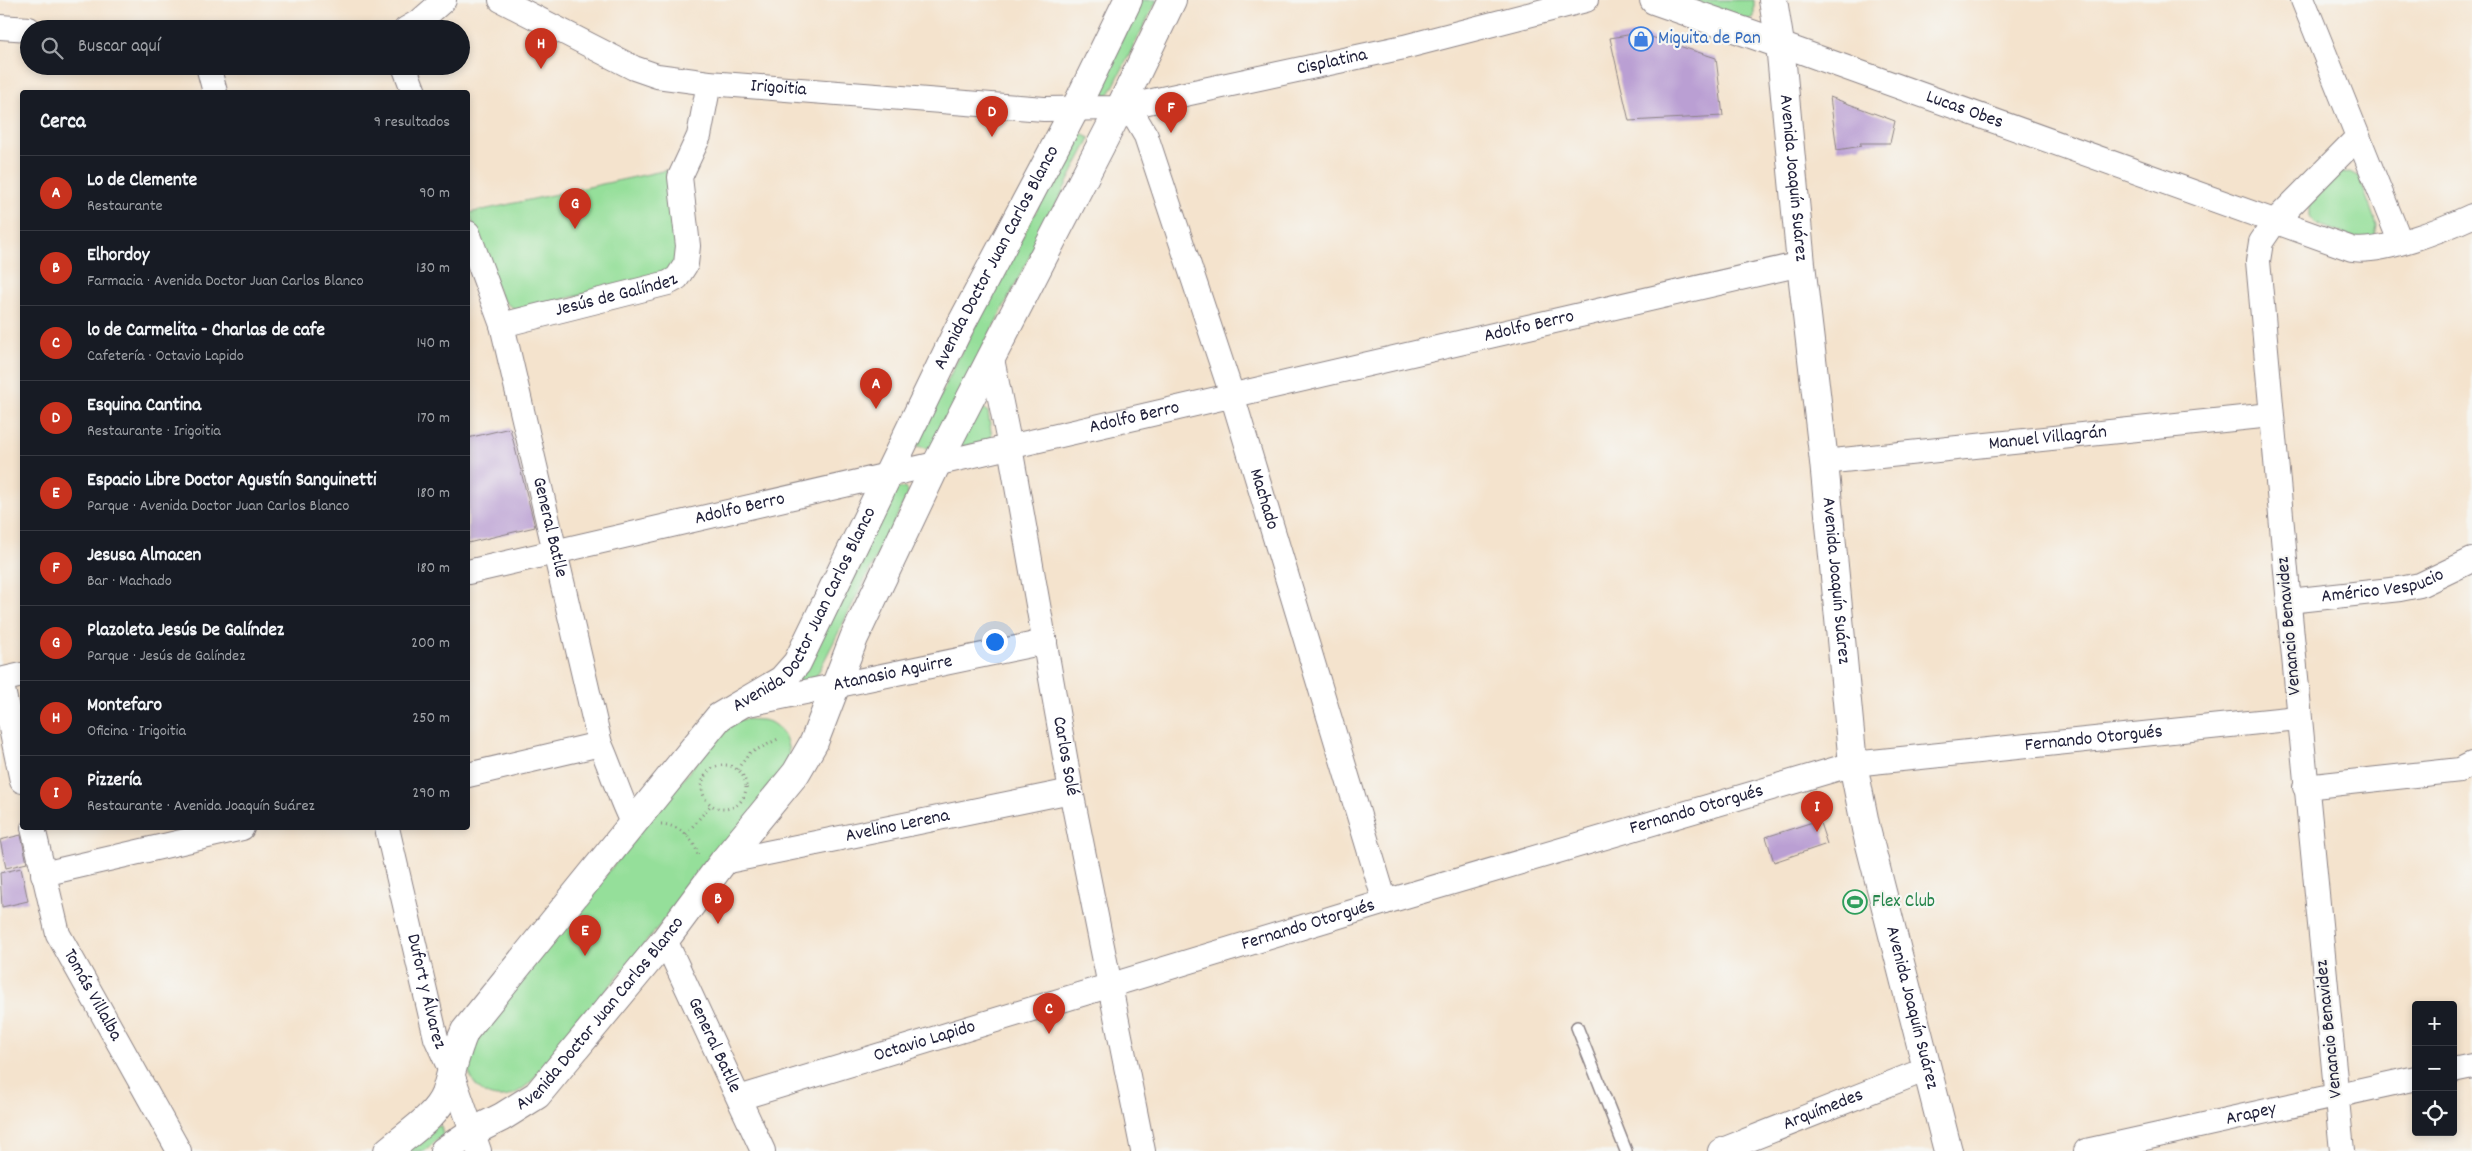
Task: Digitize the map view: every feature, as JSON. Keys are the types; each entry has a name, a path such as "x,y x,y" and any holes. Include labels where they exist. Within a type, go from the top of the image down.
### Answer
{"street":[{"path":"421,20 444,0"},
{"name":"Irigoitia","path":"501,0 634,68 657,76 709,83 1044,109 1076,109"},
{"name":"Avenida Doctor Juan Carlos Blanco","path":"388,1151 432,1112 444,1096 456,1048 465,1031 644,823 719,717 782,680 797,663 957,332 1076,109 1128,0"},
{"name":"Avenida Doctor Juan Carlos Blanco","path":"444,1151 475,1141 502,1117 536,1095 665,940 711,863 796,773 814,742 854,638 937,463 1120,108 1172,0"},
{"name":"Cisplatina","path":"1076,109 1120,108 1404,47 1586,0"},
{"name":"Lucas Obes","path":"1654,0 2360,250 2370,250 2448,227 2472,216"},
{"name":"Avenida Joaquín Suárez","path":"1773,0 1780,44 1800,264 1824,462 1853,764 1866,829 1948,1151"},
{"path":"2303,0 2400,241"},
{"path":"0,27 20,28"},
{"path":"210,75 214,90"},
{"path":"407,75 413,90"},
{"name":"Jesús de Galíndez","path":"502,325 677,278 686,264 688,246 680,177 700,136 709,83"},
{"name":"Machado","path":"1120,108 1136,119 1146,136 1232,395 1385,902"},
{"name":"Venancio Benavidez","path":"2342,1151 2298,718 2258,261 2261,242 2276,220 2357,138"},
{"name":"General Batlle","path":"470,238 502,325 600,744 613,771 620,799 644,823"},
{"name":"Adolfo Berro","path":"470,572 1800,264"},
{"name":"Carlos Solé","path":"992,359 1010,446 1071,791 1143,1151"},
{"name":"Manuel Villagrán","path":"1824,462 2271,415"},
{"name":"Américo Vespucio","path":"2289,601 2420,585 2472,560"},
{"name":"Atanasio Aguirre","path":"738,706 1045,642"},
{"path":"8,678 20,766"},
{"name":"Fernando Otorgués","path":"1111,985 1853,764 2298,718"},
{"path":"470,775 600,744"},
{"path":"2305,787 2460,770 2472,764"},
{"name":"Avelino Lerena","path":"711,863 1071,791"},
{"name":"Tomás Villalba","path":"33,830 42,874 58,934 179,1151"},
{"path":"42,874 233,830"},
{"name":"Dufort y Álvarez","path":"387,830 436,1038 451,1070 475,1141"},
{"name":"General Batlle","path":"665,940 763,1151"},
{"name":"Octavio Lapido","path":"739,1098 1111,985"},
{"path":"2457,1069 2472,1066"},
{"name":"Arquímedes","path":"1720,1151 1927,1069"},
{"name":"Arapey","path":"2086,1151 2336,1094 2412,1079"}],"lane":[{"path":"1577,1027 1626,1151"}],"path":[{"path":"737,769 750,753 780,738"},
{"path":"726,765 737,769 745,779 744,798 735,807 729,809 723,810 711,805 703,795 704,777 713,768 719,766 726,765"},
{"path":"686,834 711,805"},
{"path":"644,823 667,824 686,834 697,853 711,863"}],"green space":[{"path":"1141,0 1157,0 1111,91 1108,95 1101,94 1097,89"},
{"path":"1689,0 1754,0 1754,17 1748,20"},
{"path":"1078,132 1090,138 931,449 917,446 957,361"},
{"path":"667,170 667,181 678,238 676,261 665,274 520,310 509,305 500,296 470,213"},
{"path":"2350,172 2359,177 2377,226 2375,236 2361,240 2314,223 2309,217 2309,206 2339,173"},
{"path":"984,408 988,412 991,441 959,447 980,409"},
{"path":"905,487 908,494 813,683 799,683 798,678 894,490"},
{"path":"746,719 768,721 781,732 788,745 789,752 784,774 530,1083 506,1097 485,1093 478,1088 469,1073 466,1048 730,721"},
{"path":"435,1126 441,1126 443,1135 425,1151 403,1151"}],"building":[{"path":"1639,33 1716,58 1723,116 1629,121 1610,38"},
{"path":"1830,97 1895,121 1890,143 1860,143 1862,146 1837,150"},
{"path":"510,428 535,527 470,543 470,438"},
{"path":"1819,820 1827,844 1774,862 1766,837"},
{"path":"21,835 27,863 6,868 0,840"},
{"path":"21,868 28,901 2,907 0,873"}],"place":[{"name":"Miguita de Pan","path":"1641,39"},
{"name":"Montefaro","path":"541,69"},
{"name":"Jesusa Almacen","path":"1171,133"},
{"name":"Esquina Cantina","path":"992,137"},
{"name":"Plazoleta Jesús De Galíndez","path":"575,229"},
{"name":"Lo de Clemente","path":"876,409"},
{"name":"Pizzería","path":"1817,832"},
{"name":"Flex Club","path":"1855,902"},
{"name":"Elhordoy","path":"718,924"},
{"name":"Espacio Libre Doctor Agustín Sanguinetti","path":"585,956"},
{"name":"lo de Carmelita - Charlas de cafe","path":"1049,1034"}]}
